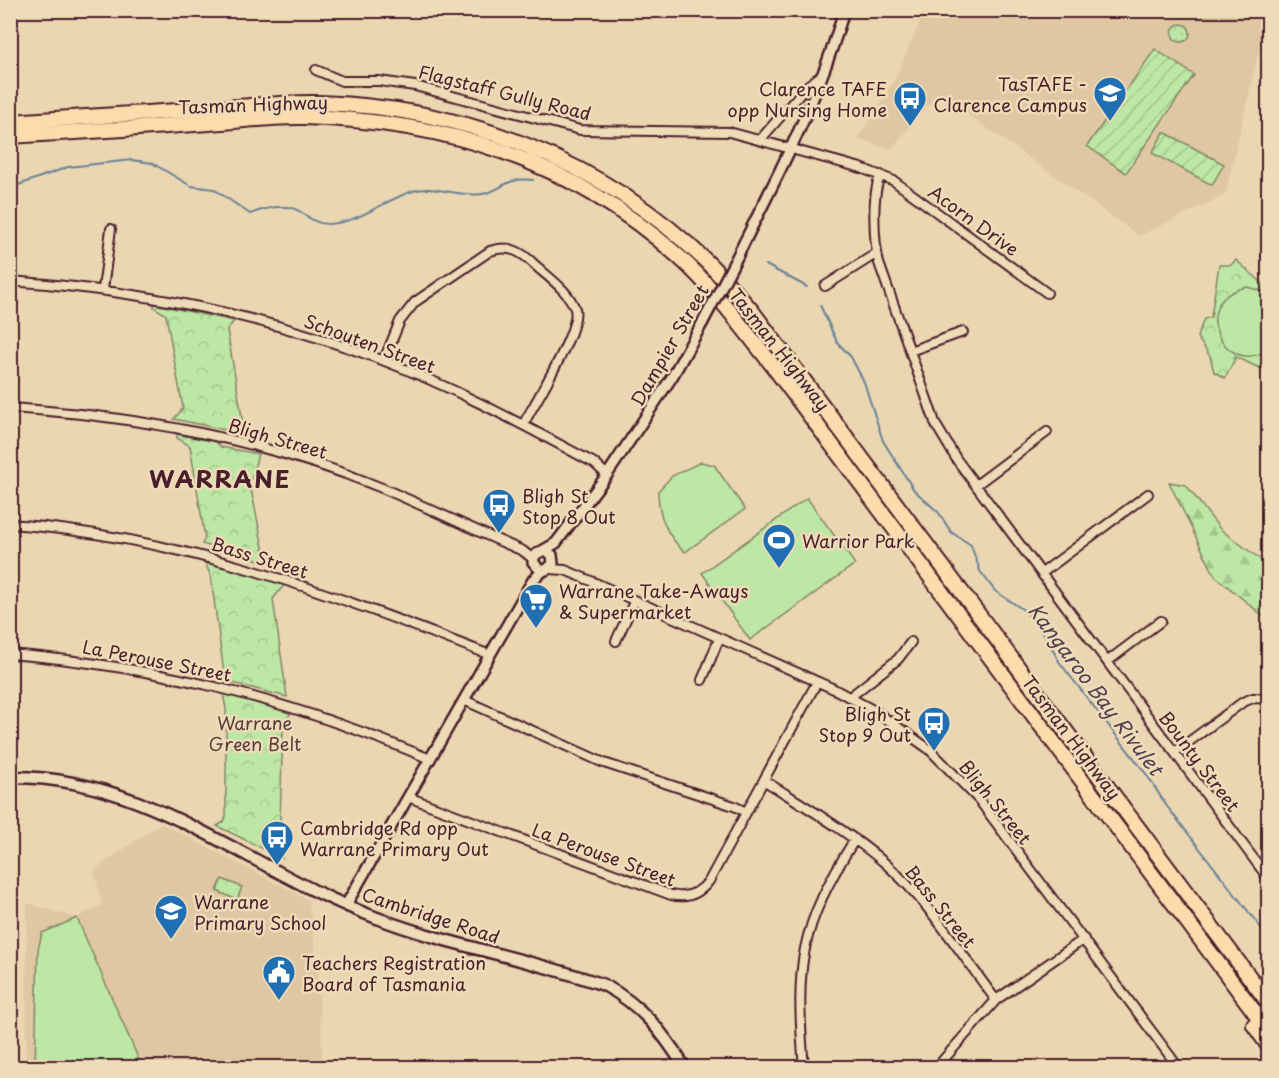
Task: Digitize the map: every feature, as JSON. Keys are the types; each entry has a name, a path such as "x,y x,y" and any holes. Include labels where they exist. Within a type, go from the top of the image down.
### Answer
{"highway":[{"name":"Tasman Highway","path":"10,122 316,102 370,105 425,114 487,130 549,153 639,207 708,263 751,310 1269,1002"},
{"name":"Tasman Highway","path":"10,136 303,117 400,124 453,135 503,151 560,175 601,200 678,257 737,320 1269,1030"},
{"path":"1142,861 1269,1045"}],"main road":[{"name":"Cambridge Road","path":"10,777 68,782 139,801 346,905 396,925 604,986 633,1003 647,1015 685,1068"}],"street":[{"path":"844,10 823,75 789,150 881,175"},
{"name":"Flagstaff Gully Road","path":"316,70 342,81 379,81 415,86 580,130 714,131 760,140 789,150"},
{"path":"760,140 807,86 823,75"},
{"name":"Dampier Street","path":"544,560 607,475 672,377 703,322 789,150"},
{"name":"Bounty Street","path":"881,175 876,190 877,253 940,434 1269,878"},
{"name":"Acorn Drive","path":"881,175 978,240 1047,292"},
{"path":"103,289 111,229"},
{"path":"384,360 400,321 422,296 490,251 503,248 515,250 529,258 567,295 574,307 576,318 571,336 523,425"},
{"path":"825,286 877,253"},
{"name":"Schouten Street","path":"10,281 103,289 238,315 384,360 523,425 594,463 607,475"},
{"path":"910,351 963,332"},
{"name":"Bligh Street","path":"10,408 126,418 250,444 381,488 850,697 908,733 963,781 1179,1068"},
{"path":"976,485 1047,432"},
{"path":"1042,573 1148,494"},
{"name":"Bass Street","path":"10,524 112,536 208,556 285,579 490,655"},
{"path":"346,905 544,560"},
{"path":"616,641 634,602"},
{"path":"1108,661 1161,621"},
{"path":"702,680 719,639"},
{"path":"850,697 898,659 911,642"},
{"name":"La Perouse Street","path":"10,654 108,665 228,688 287,704 364,731 430,759"},
{"name":"La Perouse Street","path":"408,797 678,897 695,894 705,885 765,781 817,682"},
{"path":"1175,752 1243,702 1253,698 1269,699"},
{"path":"465,700 603,763 746,812"},
{"name":"Bass Street","path":"765,781 855,839 906,884 996,1000"},
{"path":"804,1068 798,1003 803,950 820,898 855,839"},
{"path":"936,1068 996,1000 1084,939"}],"shaded area":[{"name":"TasTAFE - Clarence Campus","path":"925,11 1268,11 1225,195 1139,236 938,93 891,149 858,139 893,83"},
{"name":"Warrane Primary School","path":"161,823 308,900 317,962 323,1067 26,1068 27,903 76,918 102,905 94,870"}],"green space":[{"path":"1181,24 1187,27 1190,33 1187,39 1181,42 1175,39 1172,33 1175,27"},
{"path":"1155,49 1194,75 1126,173 1087,146"},
{"path":"1164,132 1224,164 1212,185 1152,153"},
{"path":"1236,260 1268,288 1268,372 1236,357 1225,378 1214,372 1210,356 1197,337 1204,319 1211,317 1219,265 1231,265"},
{"path":"1247,287 1268,293 1268,349 1252,356 1238,354 1226,346 1218,334 1215,321 1218,307 1228,295"},
{"path":"154,304 234,321 227,330 245,434 174,419 183,408 166,315 154,307"},
{"path":"177,434 216,442 221,447 258,454 250,484 266,562 202,544 205,538 190,446 177,438"},
{"path":"701,462 714,465 745,509 685,552 673,540 665,525 658,491 672,476"},
{"path":"1169,482 1186,485 1220,529 1268,565 1268,620 1215,576"},
{"name":"Warrior Park","path":"807,498 855,564 750,640 702,573"},
{"name":"Warrane Green Belt","path":"205,562 285,584 273,599 287,697 225,681 211,577"},
{"name":"Warrane Green Belt","path":"223,693 291,712 283,727 279,851 282,858 217,826 224,822 226,816 226,709"},
{"path":"222,879 242,887 237,900 217,891"},
{"path":"77,918 142,1067 35,1067 38,950 42,933"}],"waterway":[{"name":"Kangaroo Bay Rivulet","path":"10,188 68,167 132,160 152,163 191,186 214,189 250,214 274,207 287,207 323,224 328,224 351,220 402,195 422,189 473,195 490,192 516,180 533,180"},
{"name":"Kangaroo Bay Rivulet","path":"766,265 807,287"},
{"name":"Kangaroo Bay Rivulet","path":"820,305 837,342 851,357 864,382 883,441 914,490 939,513 951,532 971,545 980,571 995,591 1025,611 1046,637 1060,663 1268,937"}],"place":[{"name":"TasTAFE - Clarence Campus","path":"1110,122"},
{"name":"Clarence TAFE opp Nursing Home","path":"910,127"},
{"name":"Bligh St Stop 8 Out","path":"499,534"},
{"name":"Warrior Park","path":"779,569"},
{"name":"Warrane Take-Aways & Supermarket","path":"536,629"},
{"name":"Bligh St Stop 9 Out","path":"934,752"},
{"name":"Cambridge Rd opp Warrane Primary Out","path":"277,866"},
{"name":"Warrane Primary School","path":"171,940"},
{"name":"Teachers Registration Board of Tasmania","path":"279,1001"}],"district":[{"name":"WARRANE","path":"220,478"}]}
